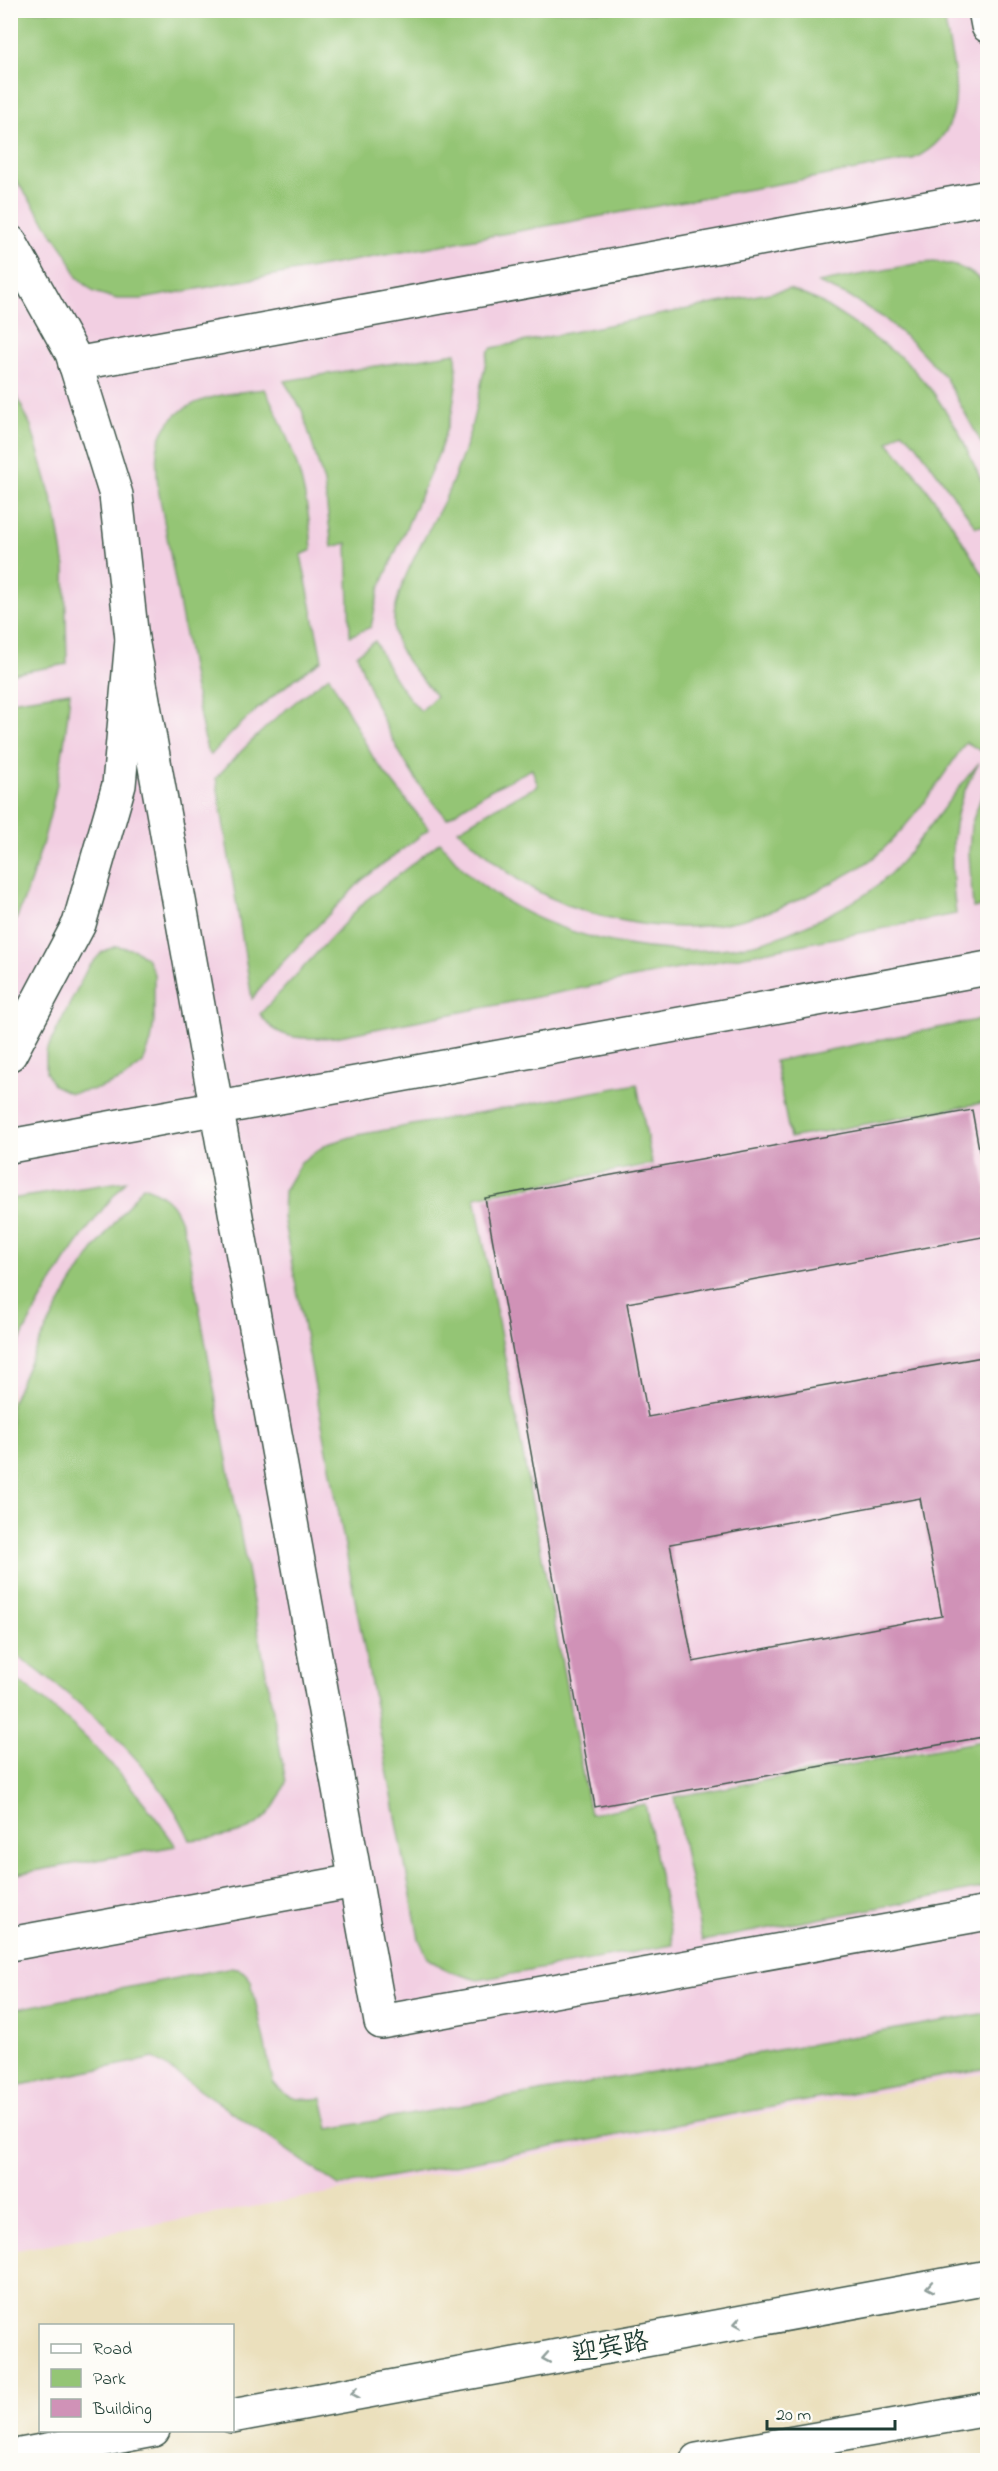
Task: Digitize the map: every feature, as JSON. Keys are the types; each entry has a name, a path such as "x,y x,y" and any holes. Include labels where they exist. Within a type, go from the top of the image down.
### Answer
{"main road":[{"path":"985,10 987,26"},
{"path":"75,364 987,197"},
{"path":"10,242 72,353 116,495 132,639 381,2022 987,1913"},
{"path":"10,1054 79,924 119,785 132,639"},
{"path":"10,1146 987,968"},
{"path":"10,1944 355,1881"},
{"name":"迎宾路","path":"234,2416 987,2277"},
{"path":"697,2460 987,2409"},
{"path":"10,2457 142,2432"}],"shaded area":[{"path":"11,11 987,11 987,2073 11,2251"}],"green space":[{"path":"10,11 943,11 954,75 955,95 953,114 946,132 932,147 911,160 142,299 117,299 94,292 77,277 66,253 11,173"},
{"path":"936,262 964,269 976,276 987,287 987,453 945,377 915,345 884,318 848,296 818,283 920,263"},
{"path":"789,289 819,301 906,361 933,392 958,430 987,493 987,525 976,527 916,444 902,431 888,442 915,473 950,521 987,581 988,733 981,751 966,742 915,814 892,841 874,857 851,872 787,905 738,921 684,927 639,924 594,914 552,899 523,883 458,830 496,807 538,786 532,769 490,790 447,818 420,786 399,751 369,687 357,654 375,641 395,678 421,711 436,696 407,661 398,645 394,620 396,603 410,567 452,484 474,416 488,352 492,348"},
{"path":"456,353 457,379 452,412 439,453 379,590 371,627 350,636 347,543 332,547 324,483 302,410 284,381"},
{"path":"10,382 31,426 57,518 65,568 67,664 11,674"},
{"path":"265,389 284,429 303,486 312,550 301,555 322,660 264,704 236,728 211,755 207,750 201,722 158,488 157,451 164,430 174,417 186,408 216,396"},
{"path":"329,676 374,759 429,829 361,881 276,969 252,999 216,778 270,724"},
{"path":"70,692 62,754 50,814 33,874 11,932 11,701"},
{"path":"979,763 962,797 955,825 952,870 956,914 335,1037 293,1037 275,1030 260,1014 365,901 440,842 469,875 503,899 535,917 569,930 641,947 678,950 749,945 776,938 818,920 877,886 905,858"},
{"path":"987,781 987,905 973,908 969,853 971,825"},
{"path":"116,946 136,950 148,960 154,974 154,1020 151,1042 143,1063 123,1079 97,1089 70,1093 53,1085 46,1072 46,1052 87,969 102,952"},
{"path":"987,1018 987,1102 790,1138 775,1061"},
{"path":"637,1084 652,1164 475,1197 590,1814 645,1804 673,1945 478,1980 448,1971 428,1958 419,1939 283,1217 284,1191 301,1162 327,1144 358,1135"},
{"path":"126,1181 62,1266 11,1360 11,1199"},
{"path":"143,1186 160,1194 172,1204 186,1236 286,1782 279,1799 270,1812 250,1828 223,1836 190,1840 176,1812 158,1785 136,1759 88,1711 11,1651 11,1404 35,1350 70,1286 92,1252"},
{"path":"11,1676 58,1712 101,1753 140,1798 176,1846 11,1875"},
{"path":"987,1740 987,1887 702,1941 674,1797"},
{"path":"228,1968 242,1971 251,1981 273,2082 284,2093 294,2098 322,2098 329,2129 987,2013 987,2068 339,2186 154,2058 11,2087 11,2010"}],"building":[{"path":"972,1110 988,1199 988,1236 627,1303 648,1417 988,1356 988,1736 595,1807 485,1198","holes":["920,1498 942,1616 693,1662 670,1544"]}]}
